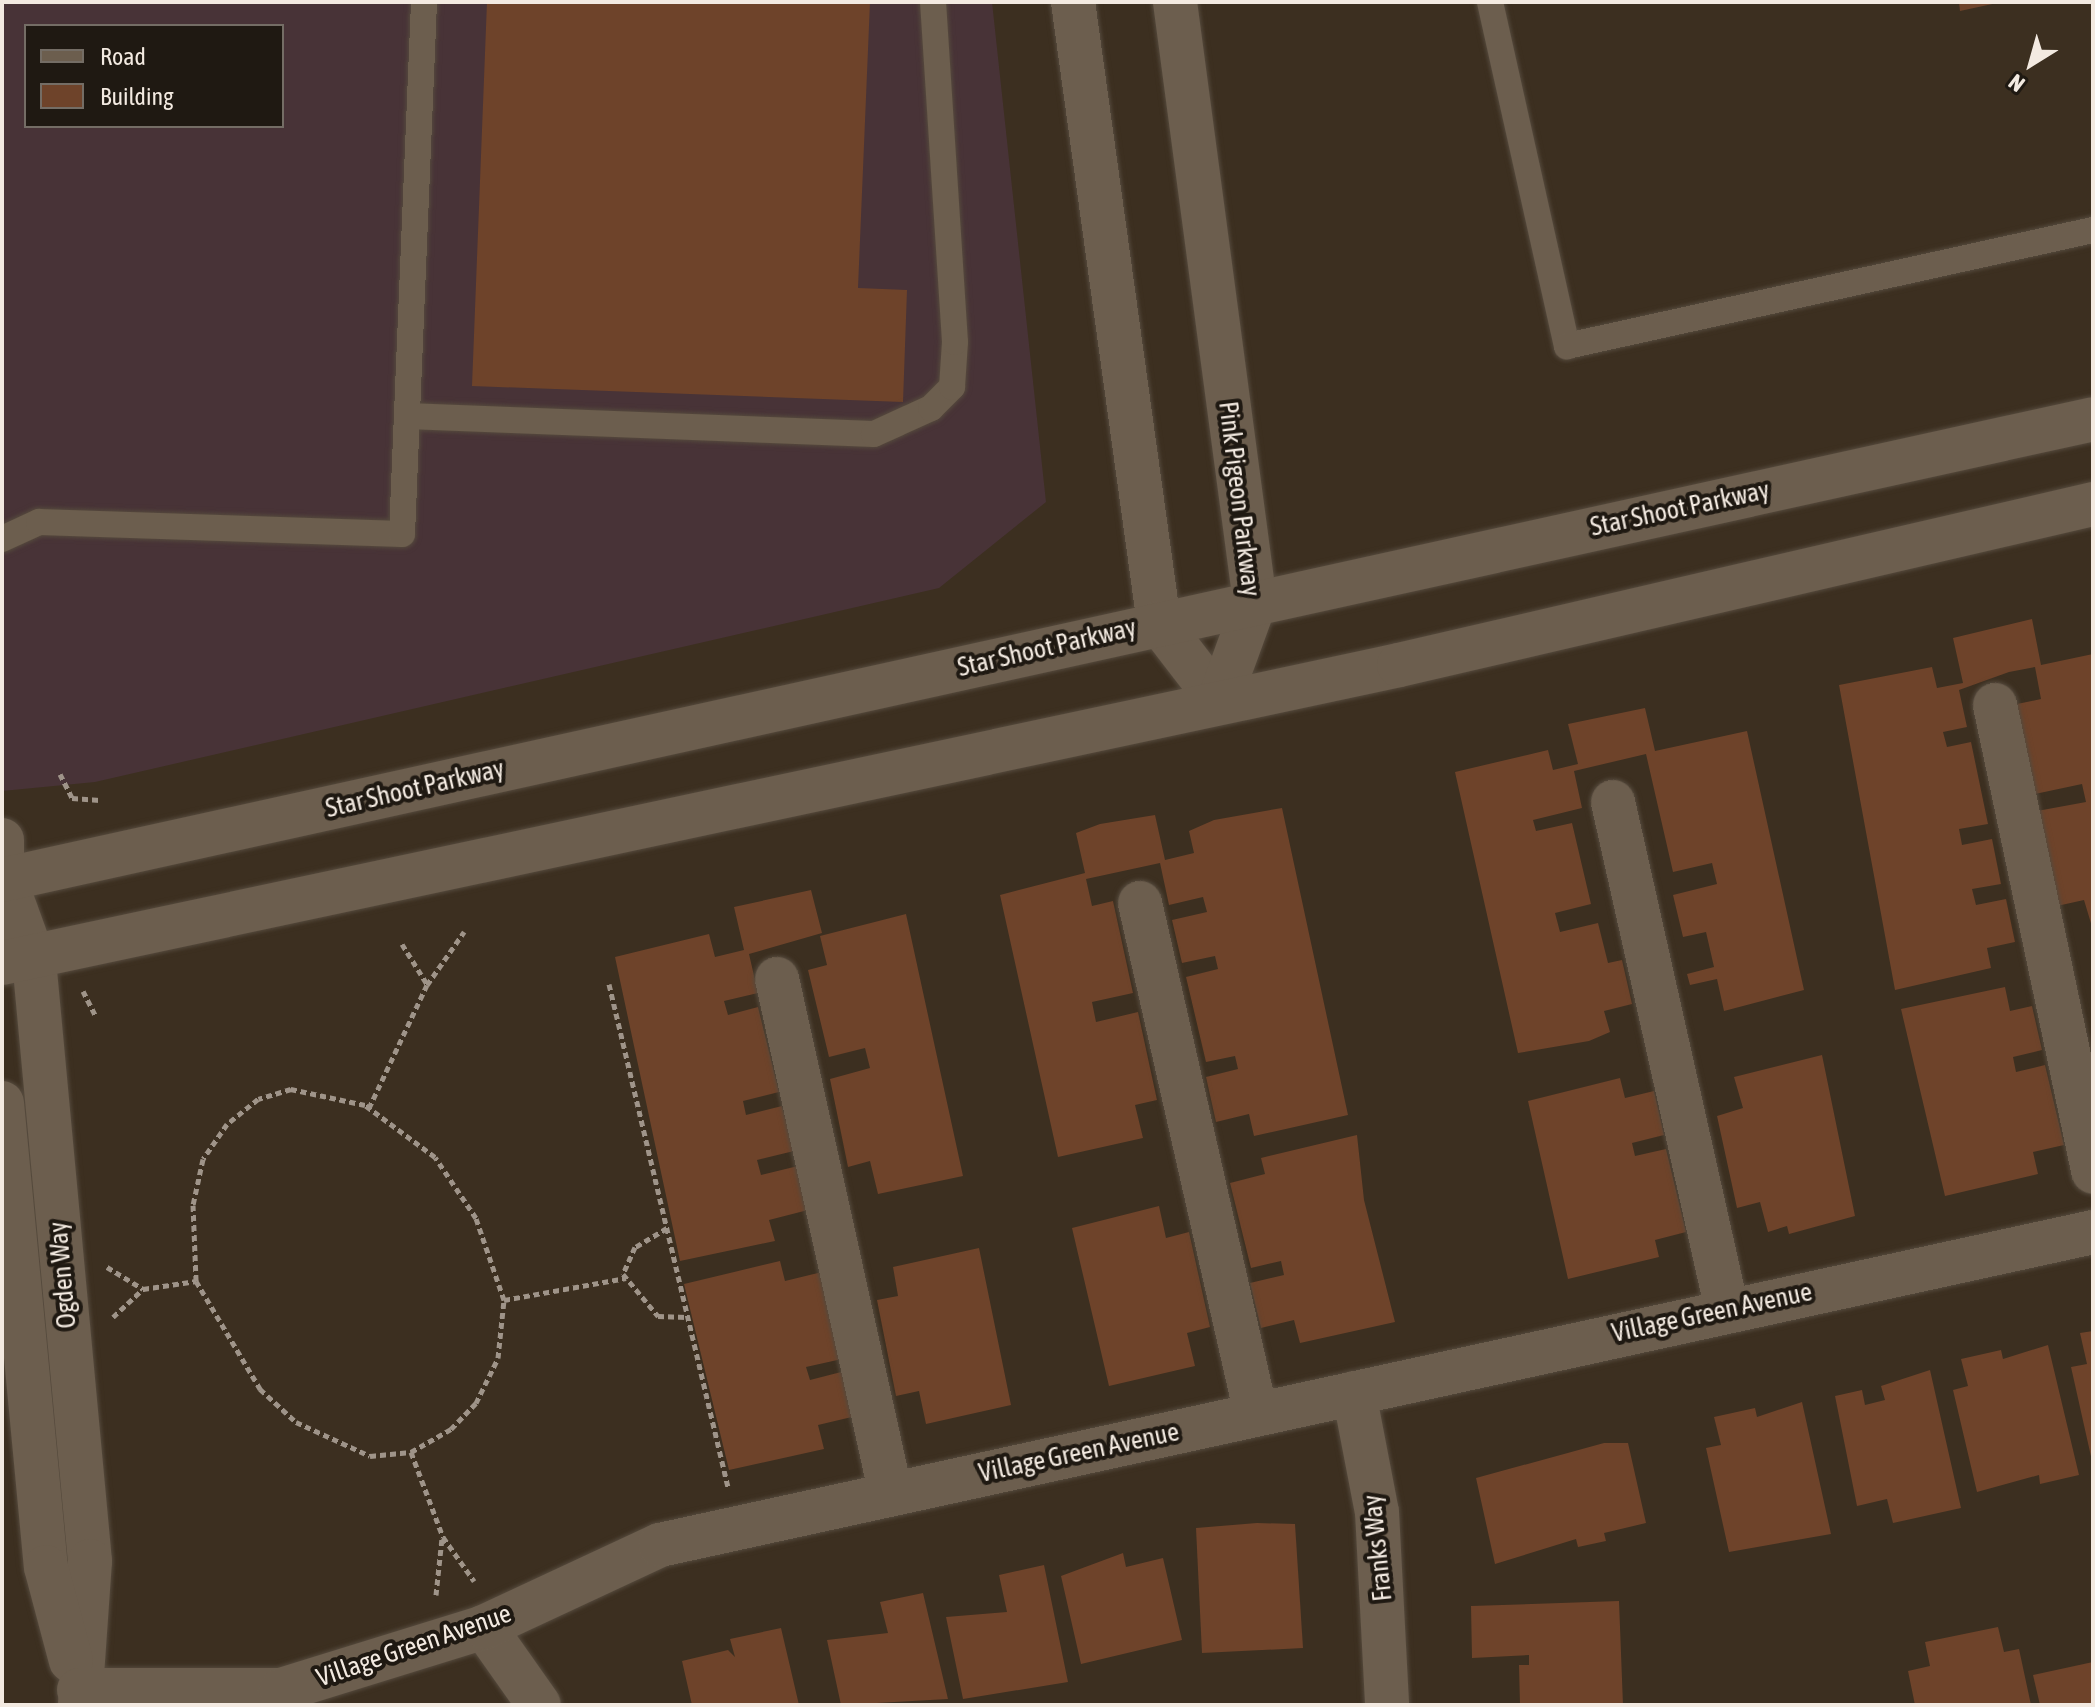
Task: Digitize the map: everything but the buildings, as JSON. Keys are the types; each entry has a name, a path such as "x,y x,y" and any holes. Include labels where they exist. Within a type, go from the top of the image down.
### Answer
{"street":[{"path":"1073,2 1159,623 1219,701"},
{"name":"Pink Pigeon Parkway","path":"1175,2 1255,602 1219,701"},
{"name":"Star Shoot Parkway","path":"3,873 2093,419"},
{"path":"18,962 1219,701 2093,504"},
{"path":"1995,705 2093,1172"},
{"path":"1613,802 1727,1310"},
{"name":"Ogden Way","path":"3,873 18,962 90,1561 80,1698"},
{"path":"1140,903 1256,1414"},
{"path":"777,979 891,1495"},
{"name":"Ogden Way","path":"2,1103 46,1567 80,1698"},
{"name":"Village Green Avenue","path":"80,1698 281,1690 484,1627 660,1545 2093,1232"},
{"name":"Franks Way","path":"1354,1393 1377,1512 1387,1705"},
{"path":"484,1627 539,1705"}],"lane":[{"path":"2,539 39,522 402,534 424,2"},
{"path":"407,416 874,434 931,408 952,387 955,342 933,2"},
{"path":"1490,2 1567,346 2093,230"}],"path":[{"path":"60,774 81,804 100,800"},
{"path":"369,1108 427,985 464,932"},
{"path":"402,944 427,985"},
{"path":"609,984 730,1496"},
{"path":"82,988 95,1015"},
{"path":"291,1089 369,1108 435,1157 476,1218 504,1300 498,1358 476,1403 451,1429 411,1452 370,1456 296,1422 260,1389 196,1281 193,1205 203,1159 227,1124 258,1099 291,1089"},
{"path":"626,1278 635,1247 667,1228"},
{"path":"96,1257 143,1289"},
{"path":"504,1300 626,1278"},
{"path":"626,1278 658,1316 687,1317"},
{"path":"102,1328 143,1289 196,1281"},
{"path":"411,1452 443,1537 474,1581"},
{"path":"436,1598 443,1537"}],"shaded area":[{"path":"2,2 992,2 1046,502 939,588 95,782 2,791"}]}
